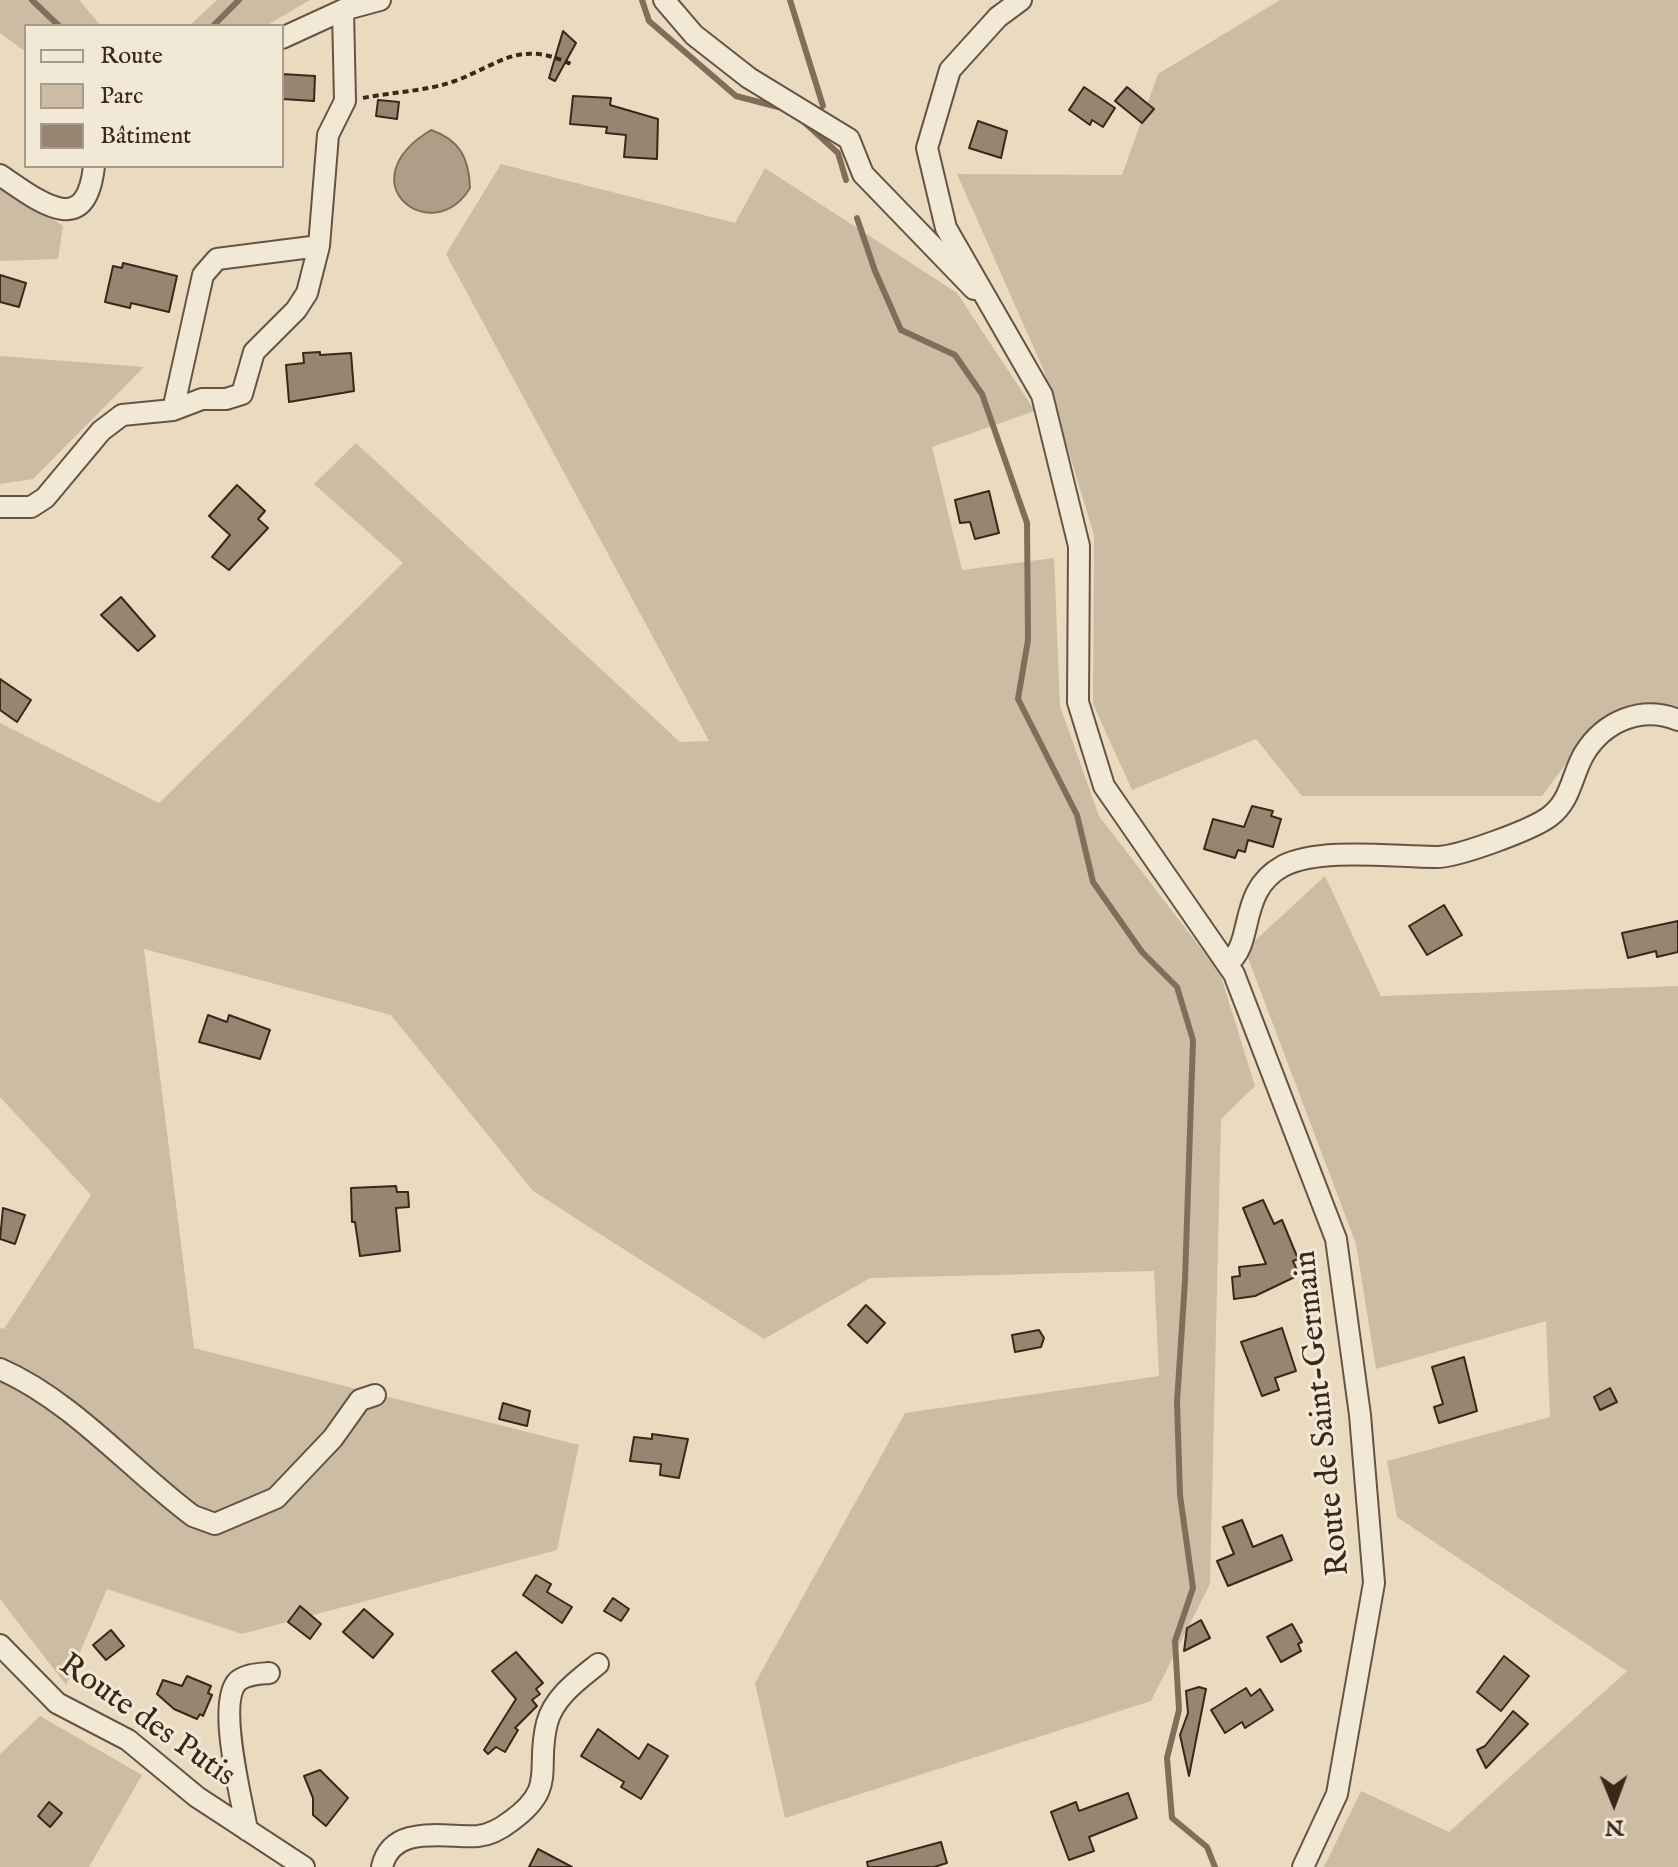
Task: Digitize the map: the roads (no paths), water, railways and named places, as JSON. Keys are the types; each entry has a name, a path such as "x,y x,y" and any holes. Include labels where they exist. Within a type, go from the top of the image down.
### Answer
{"street":[{"path":"284,37 343,10 380,0"},
{"path":"664,0 694,35 749,78 849,139 863,174 935,253 991,306"},
{"name":"Route de Saint-Germain","path":"1021,0 998,17 950,70 927,148 946,228 1042,395 1079,546 1078,702 1104,786 1228,963 1241,987 1336,1239 1360,1415 1374,1583 1337,1794 1303,1867"},
{"path":"0,507 31,507 45,498 101,431 122,415 173,410 202,399 226,399 242,394 250,376 254,352 296,310 307,293 319,246 328,135 345,101 343,10"},
{"path":"0,175 25,192 66,209 82,205 91,194 94,168"},
{"path":"173,410 203,275 209,264 217,259 319,246"},
{"path":"1228,963 1240,950 1248,908 1255,894 1273,873 1286,865 1346,856 1438,858 1473,849 1528,828 1560,808 1584,755 1603,733 1621,720 1653,713 1678,720"},
{"path":"0,1369 17,1377 80,1422 193,1516 215,1524 276,1498 333,1438 360,1400 375,1395"},
{"name":"Route des Putis","path":"0,1645 57,1703 128,1740 197,1797 304,1867"},
{"path":"382,1867 392,1848 405,1839 425,1834 480,1836 504,1827 531,1807 540,1793 547,1723 559,1698 598,1664"},
{"path":"247,1830 228,1715 230,1694 238,1682 249,1675 269,1673"}],"waterway":[{"path":"32,0 57,24"},
{"path":"215,24 239,0"},
{"path":"642,0 649,21 736,96 782,108"},
{"path":"790,0 823,106"},
{"path":"804,122 838,153 846,180"},
{"path":"857,218 875,271 901,330 955,355 982,394 1027,523 1028,640 1018,699 1077,815 1093,882 1142,952 1177,987 1193,1040 1185,1281 1177,1402 1180,1495 1193,1588 1175,1641 1179,1710 1167,1758 1172,1818 1207,1847 1215,1867"}]}
